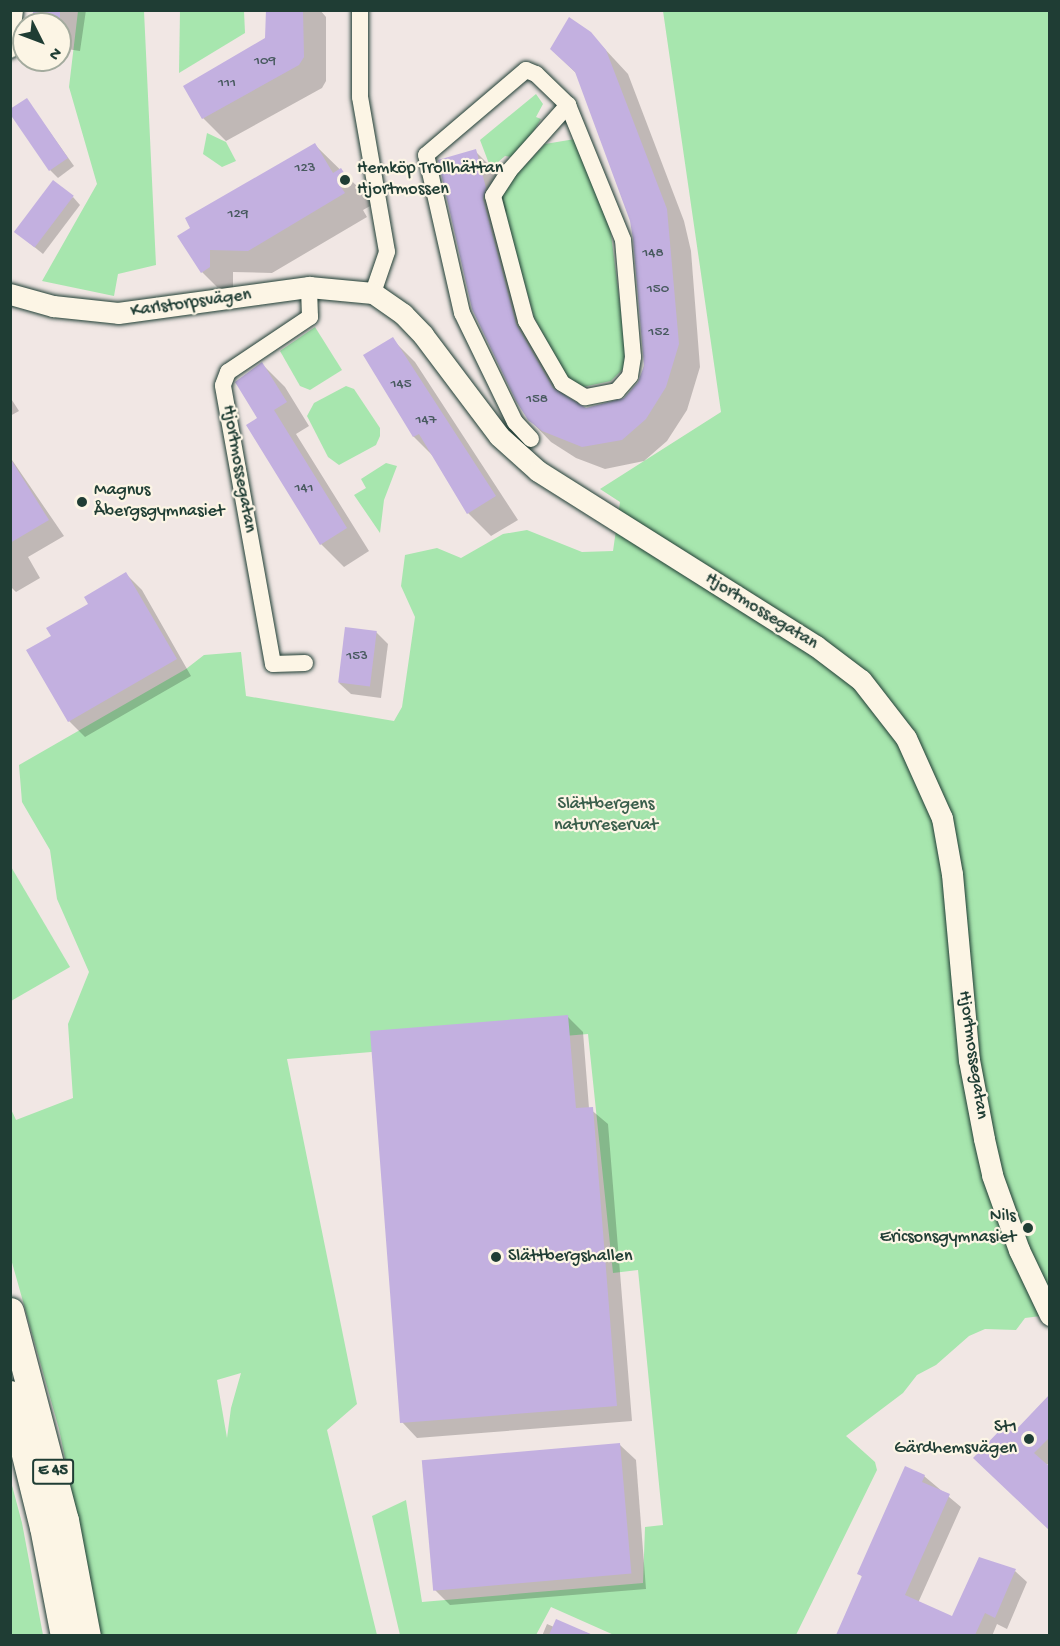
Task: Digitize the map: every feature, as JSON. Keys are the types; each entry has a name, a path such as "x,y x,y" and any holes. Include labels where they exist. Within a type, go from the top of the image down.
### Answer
{"highway":[{"name":"E 45","path":"10,1311 65,1520 87,1635"},
{"name":"E 45","path":"10,1394 44,1527 64,1635"}],"street":[{"path":"10,50 15,10"},
{"path":"360,10 360,97 387,252 373,293"},
{"path":"531,439 516,422 462,313 426,155 437,141 526,70 536,74 567,105 622,240 633,357 630,376 617,391 585,397 562,383 526,321 493,196 509,171 567,105"},
{"name":"Karlstorpsvägen","path":"10,294 53,306 118,313 309,287 373,293"},
{"name":"Hjortmossegatan","path":"305,663 273,664 223,385 228,372 310,317 309,287"},
{"name":"Hjortmossegatan","path":"373,293 403,314 423,335 479,412 538,471 836,660 874,695 906,738 942,818 952,874 969,1060 992,1175 1025,1265 1050,1315"}],"green space":[{"path":"78,11 144,11 156,265 118,274 114,296 42,281 97,184 69,87"},
{"path":"180,11 244,11 245,33 179,73"},
{"name":"Slättbergens naturreservat","path":"663,11 1049,11 1049,1315 1025,1318 1016,1330 985,1329 969,1336 936,1365 917,1375 903,1393 846,1436 875,1462 877,1470 796,1635 614,1635 551,1607 536,1635 400,1635 372,1516 406,1500 422,1602 643,1583 645,1527 663,1525 638,1270 613,1273 588,1034 287,1059 357,1404 327,1430 377,1635 101,1635 59,1429 11,1259 10,1107 16,1120 73,1098 68,1024 89,972 57,899 50,850 22,802 19,765 186,669 204,655 241,652 246,696 394,721 402,707 415,617 401,586 405,555 437,548 461,558 503,534 527,530 582,552 613,551 620,502 600,489 721,412","holes":["241,1373 231,1408 227,1438 217,1380"]},
{"path":"536,94 543,104 536,117 541,119 529,139 513,157 505,156 497,163 500,168 491,169 480,140"},
{"path":"207,133 226,142 236,161 222,167 203,154"},
{"path":"575,139 610,226 625,344 624,368 611,381 583,387 566,379 534,317 499,193 545,144"},
{"path":"315,327 342,370 310,390 300,386 280,351"},
{"path":"346,386 354,389 380,428 380,436 376,445 339,465 328,457 307,416 314,403"},
{"path":"386,463 397,466 384,500 380,533 354,495 366,488 361,479"},
{"path":"10,865 70,967 11,1001 10,1001"},
{"path":"10,1478 22,1523 43,1635 11,1635"}],"building":[{"path":"33,10 60,10 60,12 33,12"},
{"path":"266,10 303,10 304,57 299,65 202,119 183,86 265,38"},
{"path":"569,17 591,32 606,50 667,209 679,344 666,387 646,419 622,440 582,447 542,431 528,420 516,401 472,309 438,160 476,149 486,188 483,199 516,324 553,388 586,408 624,398 638,382 644,366 633,239 630,221 575,72 550,49"},
{"path":"27,98 68,158 49,171 10,114 10,109"},
{"path":"315,143 333,173 341,168 350,182 341,187 345,193 248,251 210,250 210,267 201,273 177,236 190,228 185,218"},
{"path":"53,180 74,196 35,248 14,232"},
{"path":"393,337 496,496 467,514 419,434 413,437 363,355"},
{"path":"262,362 287,402 274,410 347,528 320,545 246,425 257,418 235,382"},
{"path":"10,458 49,520 10,543"},
{"path":"126,572 177,659 68,722 26,650 51,636 46,628 88,604 84,597"},
{"path":"345,627 377,631 370,686 338,683"},
{"name":"Slättbergshallen","path":"568,1015 576,1108 593,1107 617,1406 400,1423 370,1031"},
{"path":"1050,1394 1050,1437 1034,1453 1050,1467 1050,1531 973,1458 1005,1425 1013,1433"},
{"path":"620,1443 631,1574 433,1591 422,1460"},
{"path":"905,1466 925,1475 922,1482 950,1494 905,1595 952,1616 979,1557 1016,1569 995,1618 985,1613 975,1635 836,1635 862,1576 857,1574"},
{"path":"556,1619 593,1635 549,1635"}],"place":[{"name":"Hemköp Trollhättan Hjortmossen","path":"345,180"},
{"name":"Magnus Åbergsgymnasiet","path":"82,502"},
{"name":"Nils Ericsonsgymnasiet","path":"1028,1228"},
{"name":"Slättbergshallen","path":"496,1257"},
{"name":"St1 Gärdhemsvägen","path":"1029,1439"}]}
